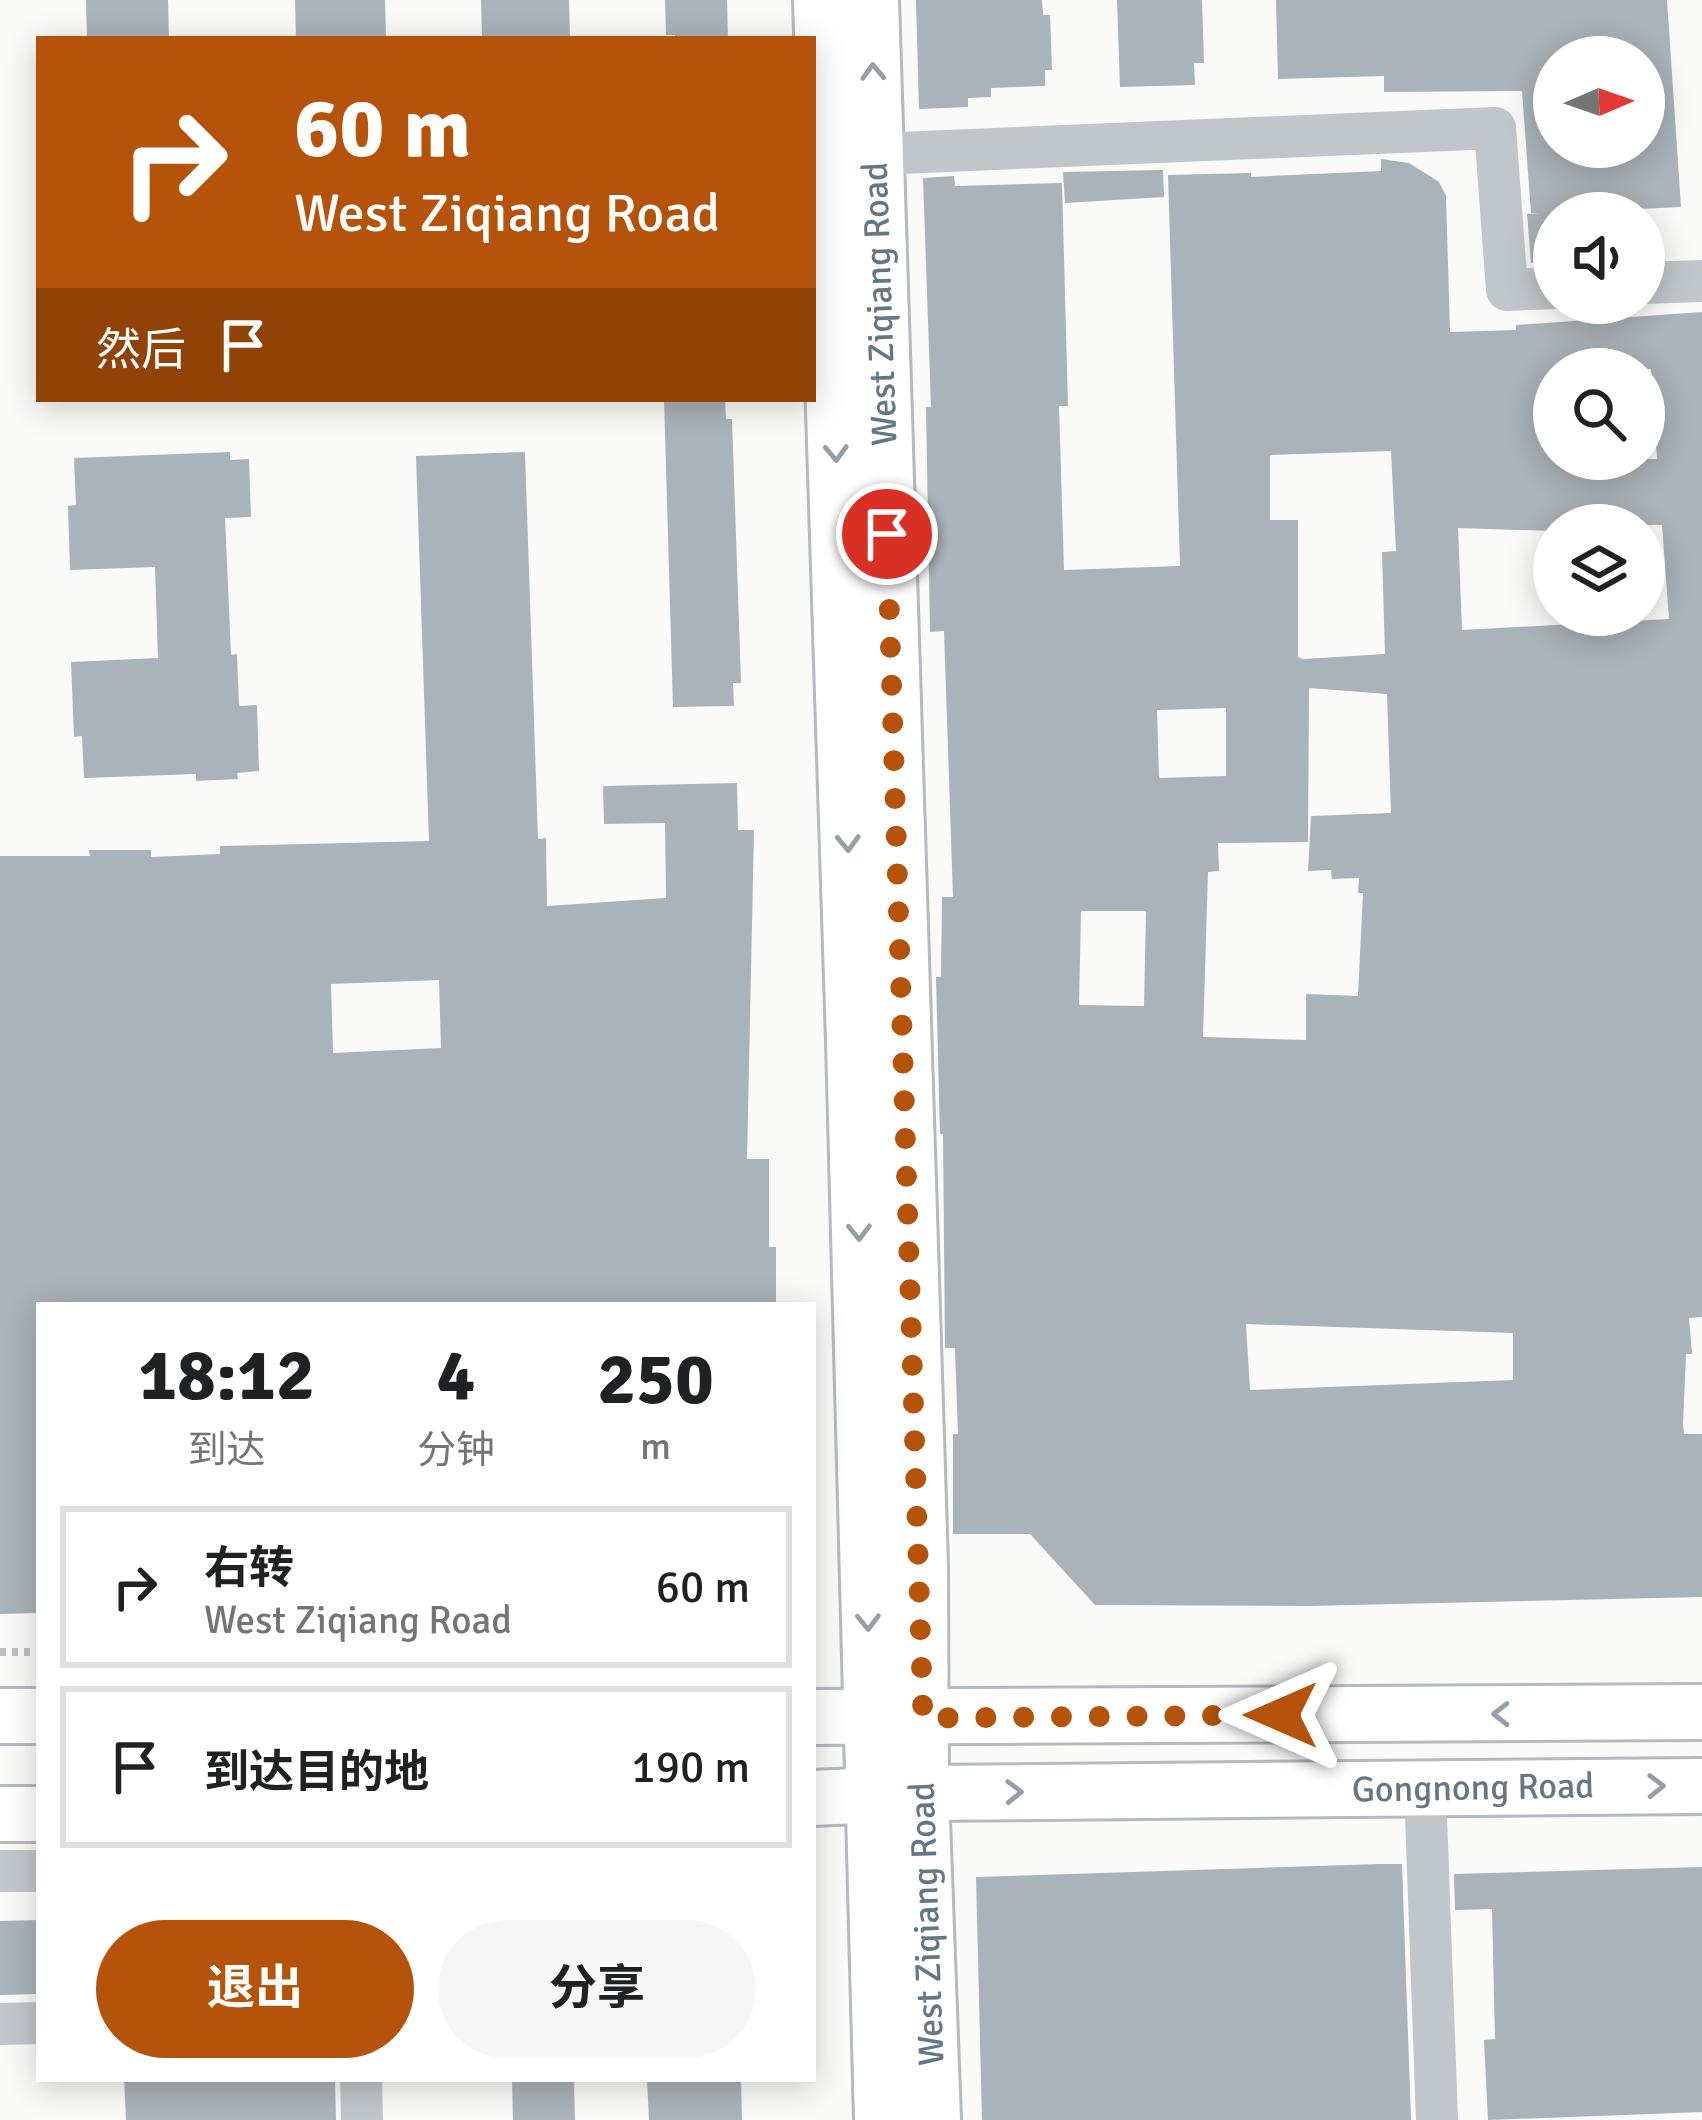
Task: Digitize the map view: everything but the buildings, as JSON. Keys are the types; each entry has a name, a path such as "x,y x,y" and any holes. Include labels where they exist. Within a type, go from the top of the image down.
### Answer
{"main road":[{"name":"West Ziqiang Road","path":"821,0 854,1041 869,1717 896,1795 933,2120"},
{"name":"West Ziqiang Road","path":"871,0 923,1718 896,1795 882,2120"},
{"name":"Gongnong Road","path":"816,1717 1702,1712"},
{"path":"0,1716 36,1716"},
{"name":"Gongnong Road","path":"816,1798 1702,1786"},
{"path":"0,1814 36,1814"}],"street":[{"path":"875,154 1495,128 1507,290 1533,288"},
{"path":"1665,283 1702,281"},
{"path":"1425,1788 1437,2120"},
{"path":"0,1871 36,1871"},
{"path":"0,2024 36,2023"},
{"path":"361,2082 362,2120"}],"path":[{"path":"0,1652 36,1652"}],"route":[{"path":"887,534 923,1718 1281,1715"}]}
